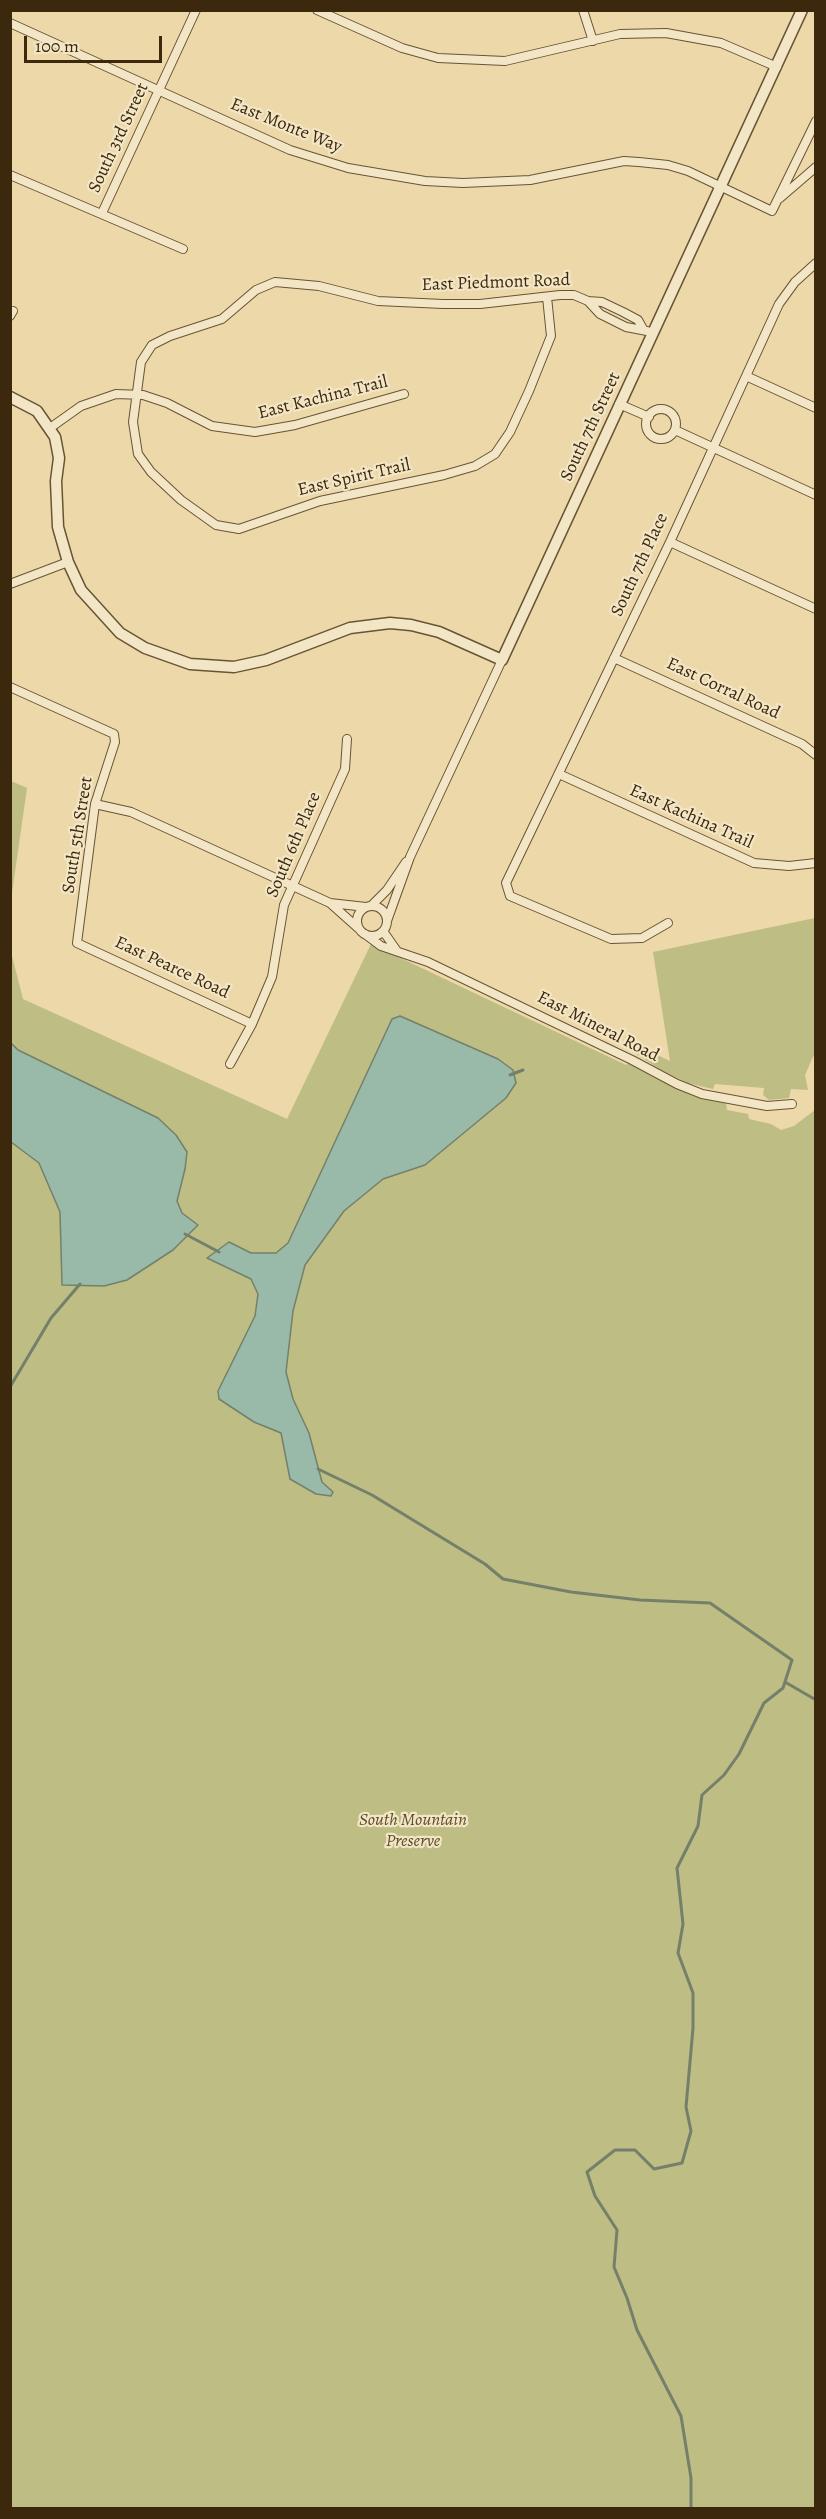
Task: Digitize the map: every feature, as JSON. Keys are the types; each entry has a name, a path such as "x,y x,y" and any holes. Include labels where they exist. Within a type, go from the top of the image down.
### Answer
{"street":[{"name":"South 3rd Street","path":"102,213 196,10"},
{"path":"317,10 402,48 446,59 505,61 643,32 695,36 721,43 777,67"},
{"path":"583,10 593,41"},
{"name":"South 7th Street","path":"383,931 410,857 619,404 648,331 720,187 802,10"},
{"name":"East Monte Way","path":"10,23 290,150 348,168 386,175 463,183 530,180 624,161 668,165 771,211 777,200"},
{"path":"777,200 816,121"},
{"path":"777,200 816,167"},
{"path":"10,175 183,249"},
{"name":"South 7th Place","path":"668,923 642,938 611,939 510,896 506,890 506,883 670,543 779,304 795,282 816,262"},
{"name":"East Piedmont Road","path":"137,394 141,362 152,345 170,336 222,319 256,290 274,282 319,286 378,301 410,303 480,304 574,295 588,301 602,302 623,312 638,320 648,331"},
{"name":"East Spirit Trail","path":"137,394 133,422 138,454 151,472 181,500 216,525 239,529 320,501 444,476 475,466 495,454 510,432 551,336 547,297"},
{"path":"746,376 816,408"},
{"name":"East Kachina Trail","path":"50,428 81,406 105,396 137,394 167,403 212,426 255,432 295,425 404,394"},
{"path":"10,397 37,411 50,428 59,458 58,527 68,562 81,590 120,633 145,648 190,664 212,667 252,664 350,628 390,623 411,625 439,632 502,660"},
{"path":"619,404 649,417"},
{"path":"657,410 668,411 675,418 675,430 665,438 654,436 647,427 649,417 657,410"},
{"path":"675,430 816,495"},
{"path":"670,543 816,609"},
{"path":"10,584 68,562"},
{"name":"East Corral Road","path":"614,658 802,744 816,754"},
{"name":"South 5th Street","path":"10,687 114,734 115,742 96,804 77,943"},
{"name":"South 6th Place","path":"230,1064 252,1024 272,977 284,905 345,769 347,739"},
{"name":"East Kachina Trail","path":"559,774 754,863 789,866 816,863"},
{"name":"East Mineral Road","path":"96,804 131,812 330,903 374,943 428,962 685,1087 702,1094 767,1106 792,1104"},
{"name":"South 7th Street","path":"362,931 358,915 387,890 410,857"},
{"name":"East Mineral Road","path":"330,903 369,906"},
{"path":"369,906 382,909 387,921"},
{"path":"362,931 375,936 383,931 398,951"},
{"name":"East Pearce Road","path":"77,943 252,1024"}],"green space":[{"path":"11,781 27,788 11,900"},
{"path":"815,918 816,1050 805,1075 808,1090 791,1089 789,1098 769,1100 763,1095 764,1088 715,1084 713,1089 687,1083 659,1069 634,1052 636,1045 670,1061 653,952"},
{"name":"South Mountain Preserve","path":"371,944 626,1065 628,1063 665,1083 726,1102 727,1110 748,1114 749,1119 771,1124 781,1130 794,1126 815,1110 815,2508 11,2508 11,952 23,999 287,1119"}],"shaded area":[{"path":"400,1016 498,1059 513,1070 516,1083 506,1098 425,1165 383,1179 344,1211 305,1265 293,1311 286,1372 293,1399 309,1433 322,1482 333,1492 331,1496 316,1494 290,1479 281,1433 254,1422 219,1399 218,1391 255,1316 258,1294 251,1279 207,1258 229,1242 251,1253 276,1253 288,1243 392,1019"},
{"path":"11,1043 18,1050 158,1118 176,1135 187,1152 177,1201 182,1213 198,1225 173,1250 127,1280 104,1286 62,1285 60,1212 39,1163 11,1142"}],"waterway":[{"path":"510,1075 523,1070"},
{"path":"185,1234 219,1252"},
{"path":"10,1387 51,1318 80,1284"},
{"path":"318,1469 372,1495 485,1564 503,1579 571,1592 640,1600 710,1603 792,1660 783,1688 764,1703 739,1754 724,1775 702,1795 698,1826 677,1868 683,1924 678,1953 693,1993 693,2028 686,2107 691,2131 682,2163 654,2169 635,2150 615,2150 587,2172 595,2196 617,2230 614,2267 637,2330 681,2416 691,2478 691,2508"},
{"path":"785,1682 816,1700"}]}
